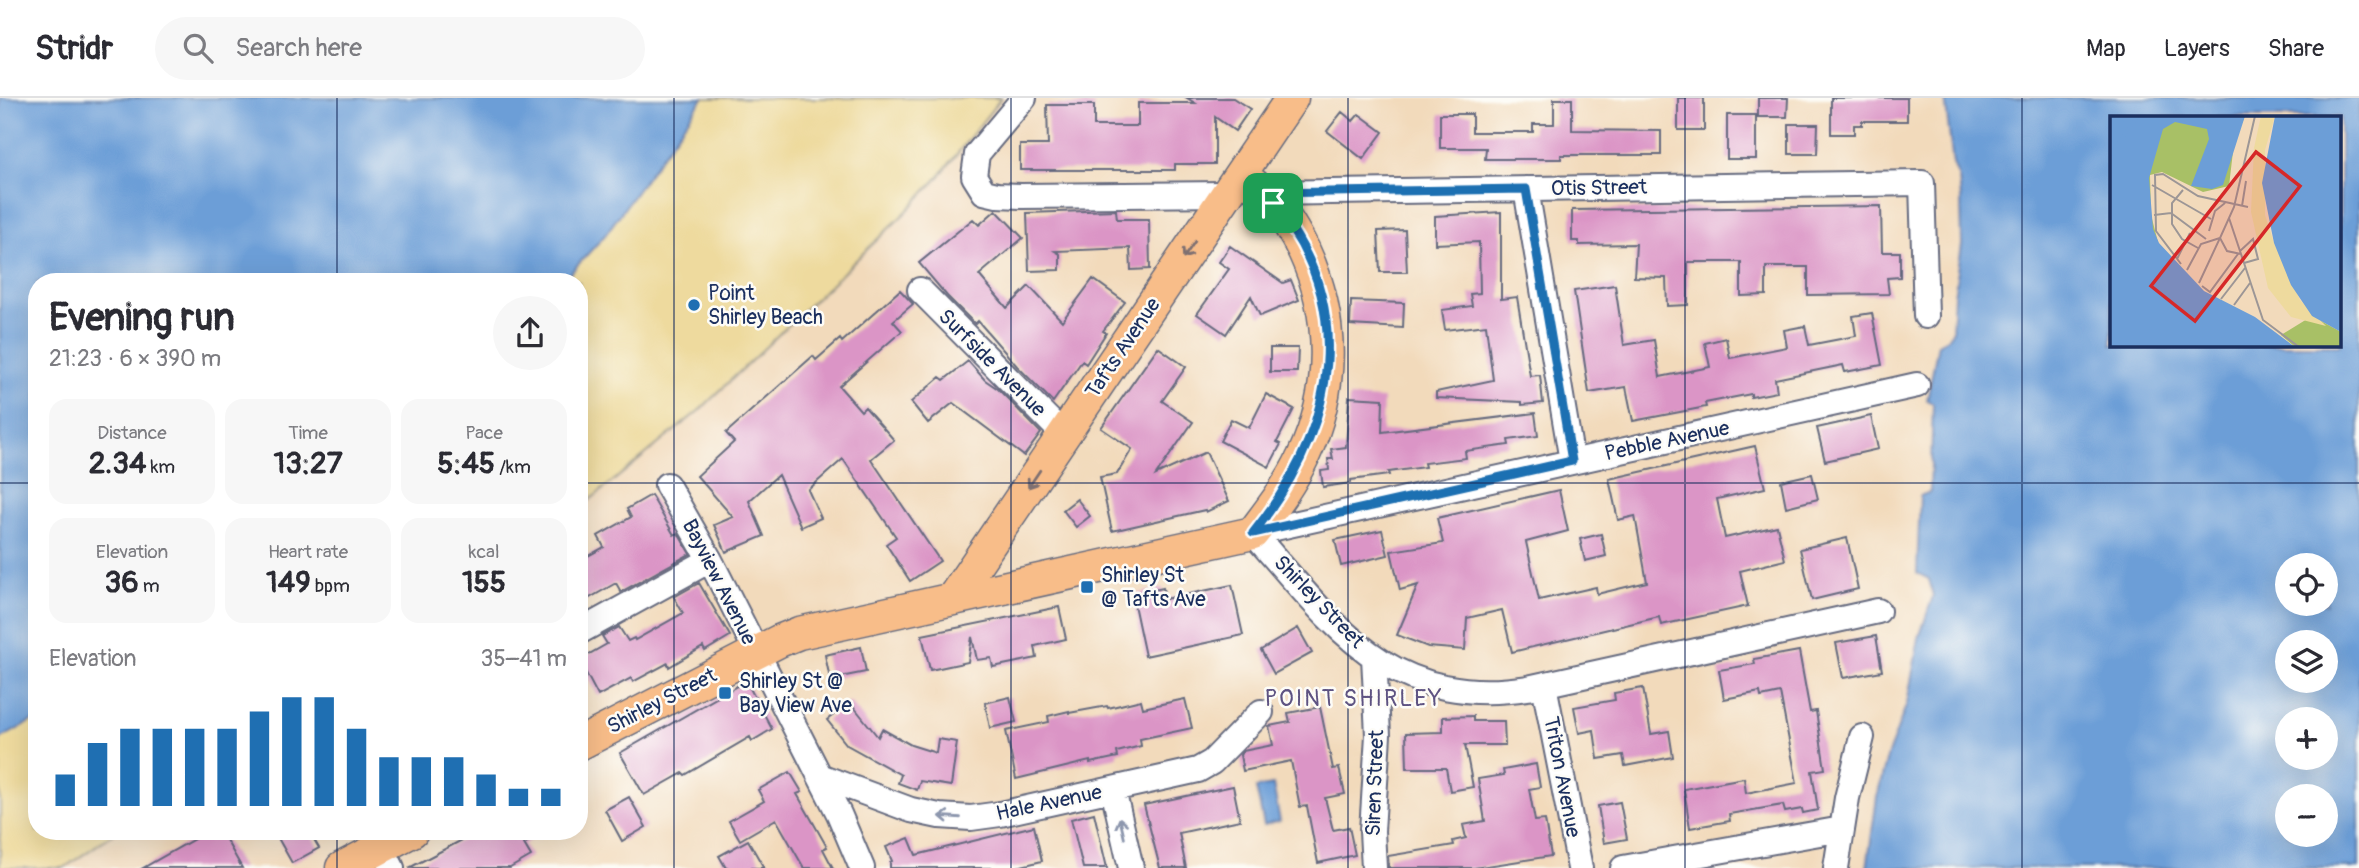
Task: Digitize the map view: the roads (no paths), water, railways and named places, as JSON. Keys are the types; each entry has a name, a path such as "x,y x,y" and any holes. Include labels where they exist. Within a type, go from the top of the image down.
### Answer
{"main road":[{"name":"Tafts Avenue","path":"953,598 1064,435 1244,187 1292,98"},
{"path":"1244,187 1289,222 1314,275 1324,306 1327,358 1320,410 1303,457 1286,487 1253,533"},
{"name":"Shirley Street","path":"588,739 756,652 799,633 1253,533"},
{"path":"342,868 382,849"}],"street":[{"name":"Otis Street","path":"1024,98 977,154 974,176 984,192 1021,196 1244,187 1526,189 1922,183 1926,316"},
{"path":"1526,189 1572,461"},
{"name":"Surfside Avenue","path":"920,290 1064,435"},
{"name":"Pebble Avenue","path":"1253,533 1917,385"},
{"name":"Bayview Avenue","path":"667,485 710,560 820,776 862,868"},
{"name":"Shirley Street","path":"1253,533 1340,630 1374,657 1402,673 1449,687 1494,691 1544,685 1878,611"},
{"path":"588,627 710,560"},
{"name":"Siren Street","path":"1374,657 1378,746 1372,831 1374,868"},
{"name":"Triton Avenue","path":"1544,685 1580,868"},
{"name":"Hale Avenue","path":"820,776 911,810 955,818 1000,814 1205,767 1261,712"},
{"path":"1836,868 1851,776 1862,737"},
{"path":"1113,789 1131,868"},
{"path":"1623,868 1842,829"}],"water":[{"path":"0,98 703,98 605,235 570,273 28,273 28,723 0,739"},
{"path":"1945,98 2359,98 2359,868 1867,868 1877,797 1887,757 1907,703 1919,638 1933,596 1929,579 1917,573 1920,496 1930,492 1933,404 1927,400 1938,344 1952,332 1954,295 1962,245 1959,179 1953,164"},
{"path":"1273,785 1280,821 1264,825 1256,788"}],"place":[{"name":"Point Shirley Beach","path":"694,305"},
{"name":"Shirley St @ Tafts Ave","path":"1087,587"},
{"name":"Shirley St @ Bay View Ave","path":"725,693"}],"district":[{"name":"POINT SHIRLEY","path":"1354,698"}]}
